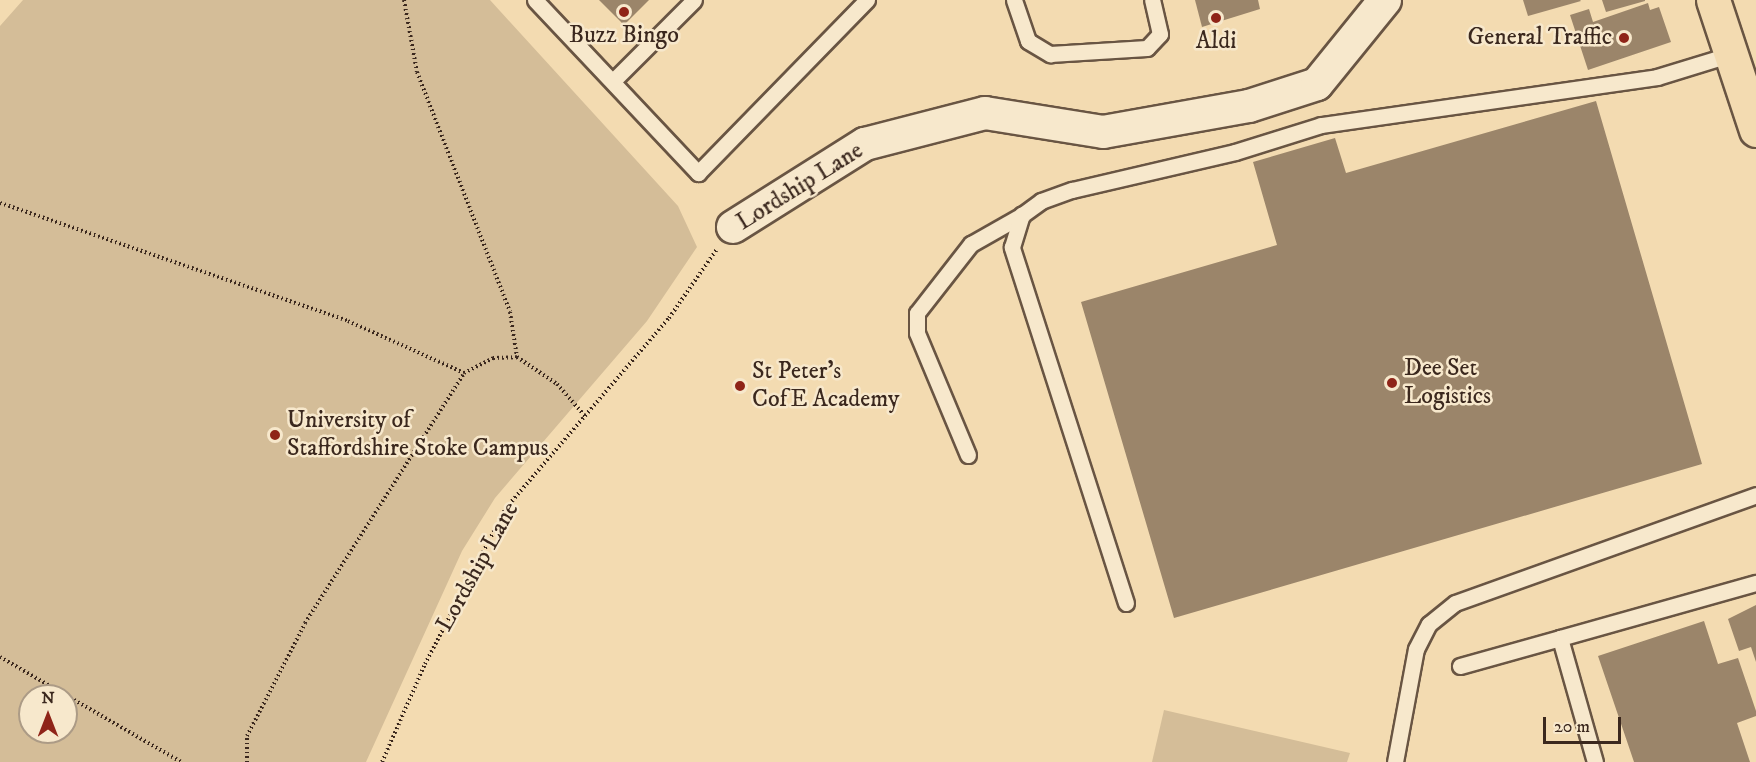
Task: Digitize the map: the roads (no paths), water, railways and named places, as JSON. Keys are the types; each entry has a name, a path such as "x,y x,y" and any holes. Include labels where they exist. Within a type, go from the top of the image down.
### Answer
{"main road":[{"path":"1713,0 1756,130"}],"street":[{"name":"Lordship Lane","path":"733,226 865,144 985,113 1103,132 1249,106 1317,84 1384,0"}],"lane":[{"path":"536,0 615,80 698,173 867,0"},
{"path":"615,80 694,0"},
{"path":"1014,0 1028,41 1050,54 1147,48 1160,34 1152,0"},
{"path":"968,455 917,333 917,313 971,244 1022,215 1041,201 1072,190 1235,152 1322,125 1657,77 1732,54"},
{"path":"1022,215 1012,246 1126,603"},
{"path":"1395,762 1416,649 1430,624 1455,603 1756,495"},
{"path":"1460,666 1756,583"},
{"path":"1560,638 1595,762"}],"place":[{"name":"Buzz Bingo","path":"624,12"},
{"name":"Aldi","path":"1216,18"},
{"name":"General Traffic","path":"1624,38"},
{"name":"Dee Set Logistics","path":"1392,383"},
{"name":"St Peter's CofE Academy","path":"740,386"},
{"name":"University of Staffordshire Stoke Campus","path":"275,435"}]}
